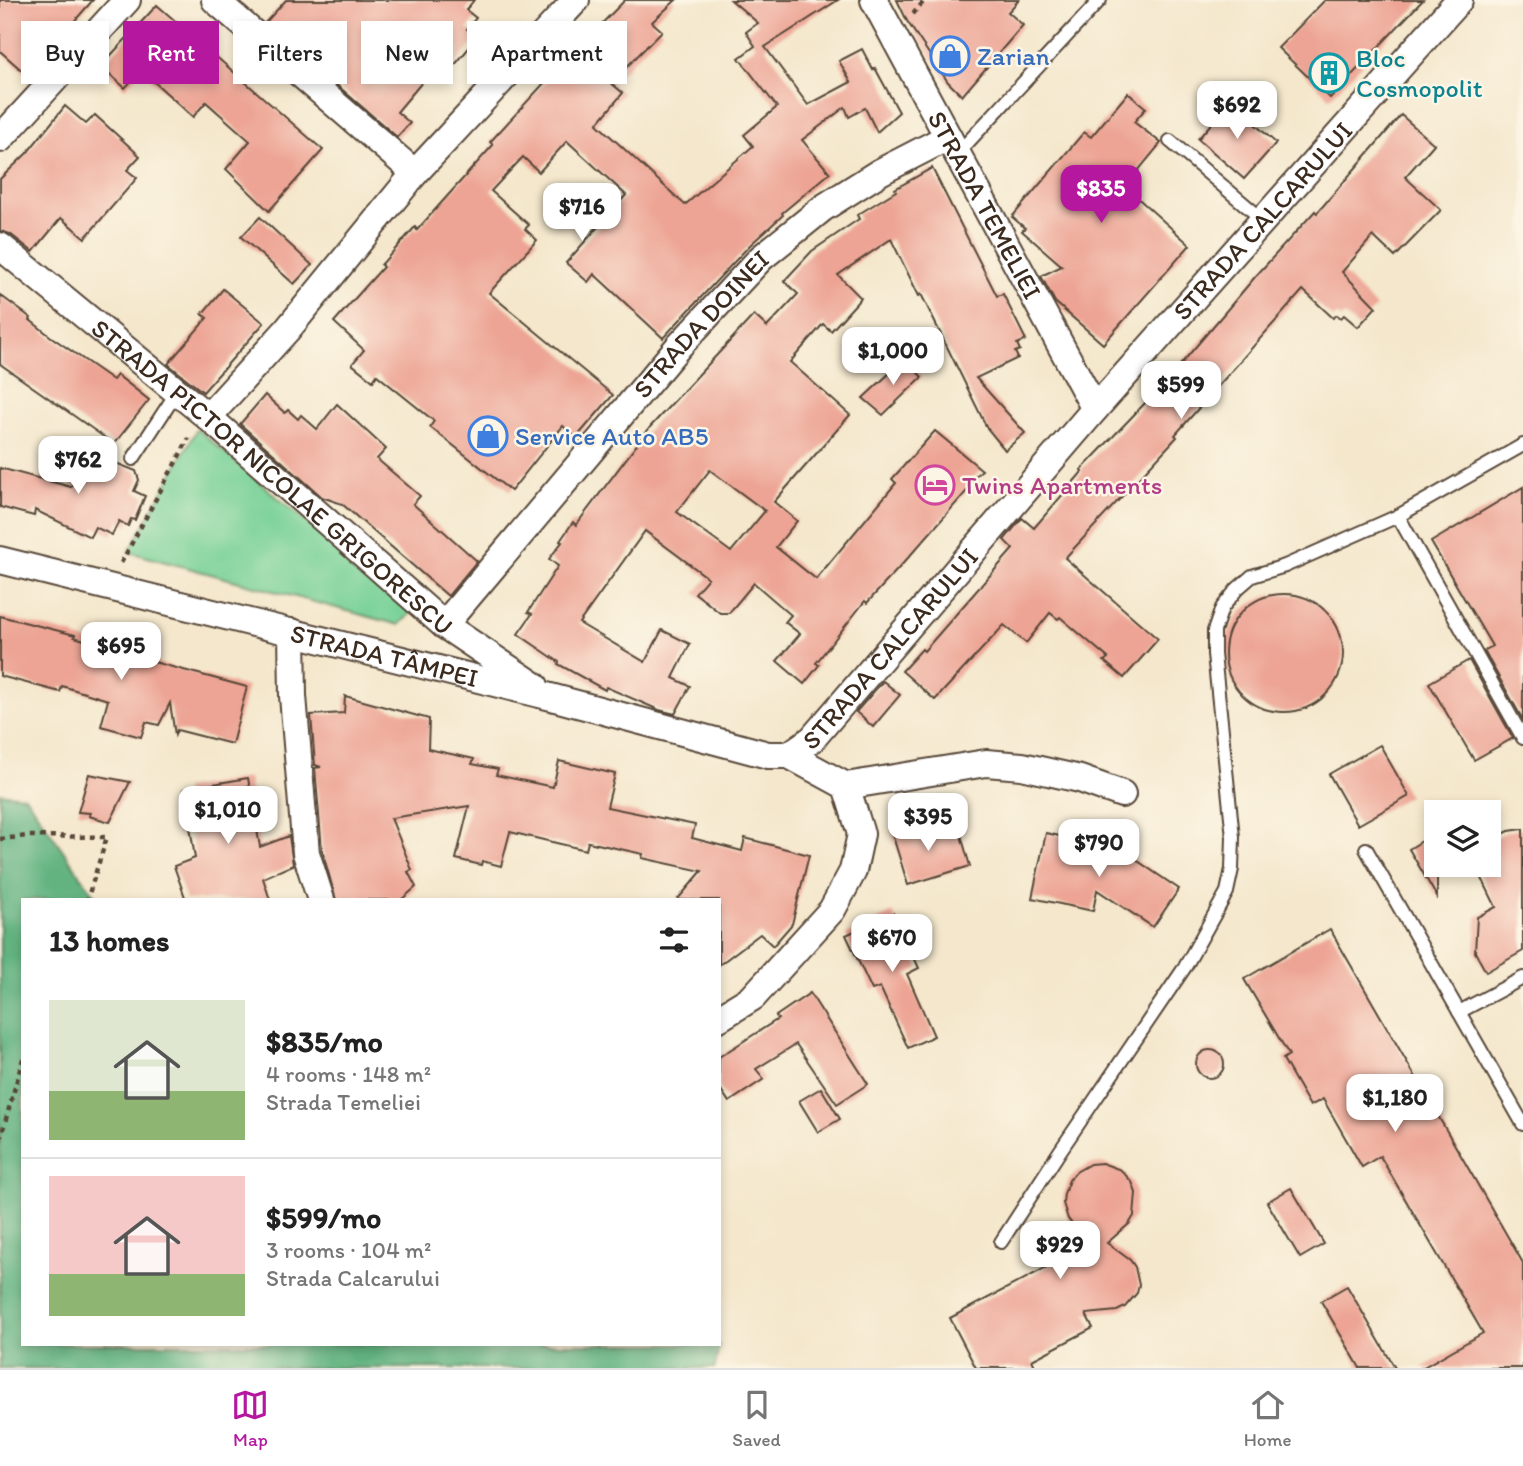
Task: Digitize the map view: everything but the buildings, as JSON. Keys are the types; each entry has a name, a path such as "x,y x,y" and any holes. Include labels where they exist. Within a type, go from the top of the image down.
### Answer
{"street":[{"path":"0,139 127,0"},
{"path":"215,0 415,173"},
{"path":"208,417 287,330 415,173 576,0"},
{"name":"STRADA TEMELIEI","path":"874,0 1096,409"},
{"name":"STRADA CALCARULUI","path":"779,755 812,739 1096,409 1459,0"},
{"name":"STRADA DOINEI","path":"444,625 679,346 761,258 835,201 880,172 952,146"},
{"name":"STRADA PICTOR NICOLAE GRIGORESCU","path":"0,246 208,417 444,625 551,697"},
{"name":"STRADA TÂMPEI","path":"0,560 779,755"},
{"path":"292,632 293,696 306,853 320,898"},
{"name":"STRADA CALCARULUI","path":"779,755 846,786"},
{"path":"721,1017 753,997 832,911 853,871 861,834 846,786 986,763 1022,766 1080,779 1122,794"}],"lane":[{"path":"952,146 1100,0"},
{"path":"1170,141 1263,220"},
{"path":"132,459 177,392"},
{"path":"1001,1242 1067,1139 1185,967 1227,892 1233,869 1233,836 1214,654 1214,631 1222,608 1252,576 1285,566 1398,516 1523,445"},
{"path":"1398,516 1523,738"},
{"path":"1366,849 1523,1124"},
{"path":"1459,1013 1523,978"}],"path":[{"path":"108,586 196,426 208,417"},
{"path":"0,839 28,836 107,837 88,898"},
{"path":"0,1140 21,1066"}],"green space":[{"path":"197,429 412,612 399,625 129,552"},
{"path":"0,793 25,796 96,898 21,898 21,1346 719,1346 715,1368 0,1368"}],"place":[{"name":"Zarian","path":"950,56"},
{"name":"Bloc Cosmopolit","path":"1329,73"},
{"name":"Service Auto AB5","path":"488,436"},
{"name":"Twins Apartments","path":"935,485"}]}
